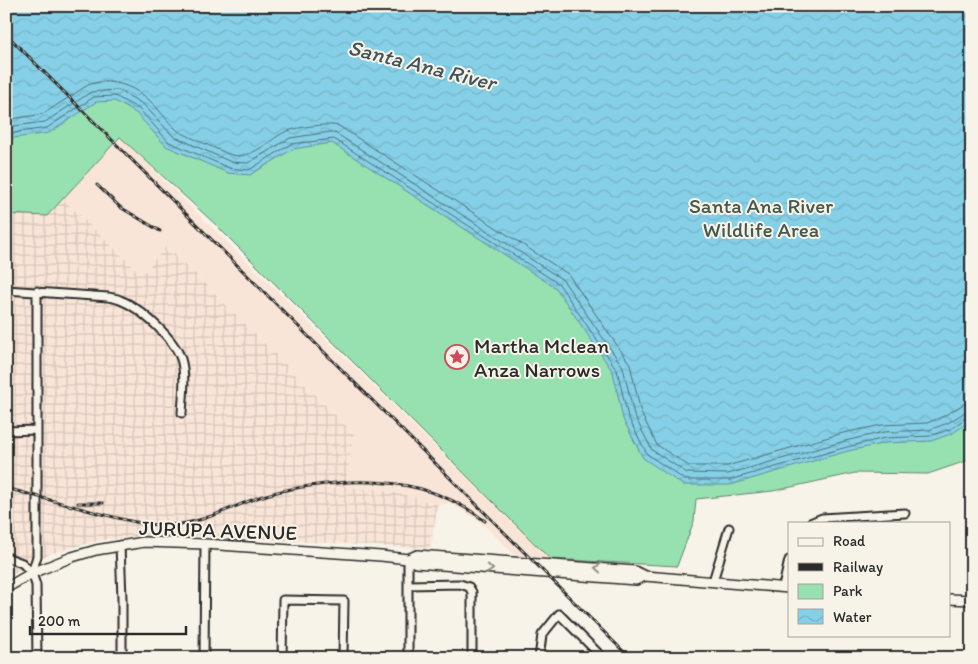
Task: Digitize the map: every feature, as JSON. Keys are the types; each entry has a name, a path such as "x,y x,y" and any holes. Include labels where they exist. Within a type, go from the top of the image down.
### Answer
{"main road":[{"name":"JURUPA AVENUE","path":"6,588 32,573 72,557 120,545 168,542 408,558 416,563 636,580 646,576 786,587"},
{"path":"950,599 972,600"}],"street":[{"path":"6,290 119,299 139,310 171,342 180,358 183,373 182,413"},
{"path":"32,573 37,556 37,291"},
{"path":"6,431 37,430"},
{"path":"812,522 822,518 905,513"},
{"path":"713,582 730,528"},
{"path":"204,658 205,544"},
{"path":"120,545 122,658"},
{"path":"6,557 22,563 32,573 36,584 37,658"},
{"path":"408,558 408,658"},
{"path":"786,587 788,569"},
{"path":"408,585 460,584 469,587 472,592 472,658"},
{"path":"282,658 282,600 344,601 343,658"},
{"path":"539,658 542,635 559,614 603,658"}],"shaded area":[{"path":"120,137 550,559 516,557 481,522 450,503 438,505 414,497 378,489 345,487 354,434 167,245 142,275 63,199"},
{"path":"63,199 142,275 167,245 354,434 345,487 378,489 414,497 438,505 430,549 193,535 138,536 102,540 50,554 6,578 6,214 47,216"}],"green space":[{"name":"Santa Ana River","path":"6,6 972,6 972,459 928,474 855,473 773,491 696,499 694,521 677,566 550,559 215,224 120,137 47,216 6,214"}],"water":[{"name":"Santa Ana River","path":"6,6 972,6 972,420 953,433 931,441 886,443 848,451 730,485 683,485 643,458 623,419 613,372 556,288 332,143 293,149 250,175 228,173 166,146 136,113 115,101 96,102 49,133 6,139"}],"railway":[{"path":"6,34 630,658"},
{"path":"97,185 120,207 160,231"},
{"path":"6,488 131,521 169,525 206,518 263,496 295,488 349,482 386,483 403,485 437,494 453,501 485,521"},
{"path":"78,503 103,503"}],"place":[{"name":"Martha Mclean Anza Narrows","path":"457,357"}],"park label":[{"name":"Santa Ana River Wildlife Area","path":"761,217"}]}
